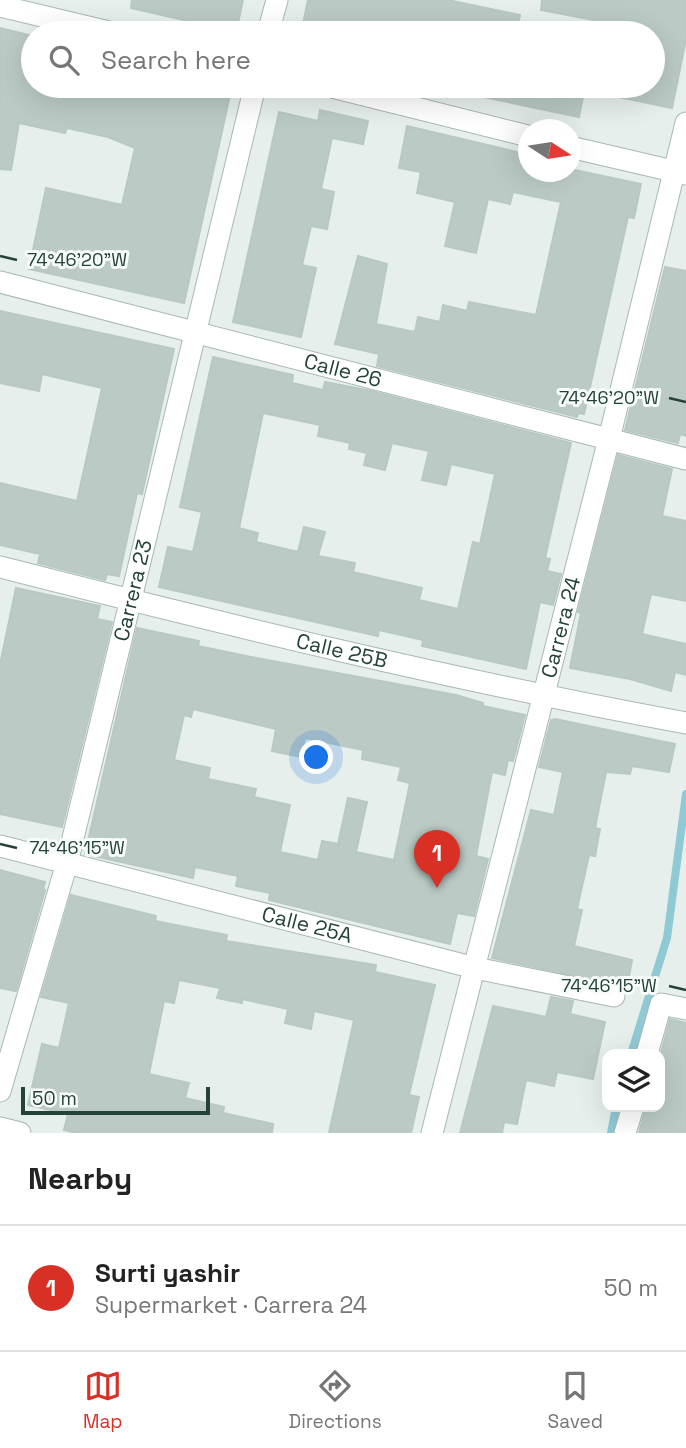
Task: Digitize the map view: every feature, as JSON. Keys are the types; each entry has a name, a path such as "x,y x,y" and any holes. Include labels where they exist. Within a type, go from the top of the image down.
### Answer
{"street":[{"path":"271,21 277,0"},
{"path":"0,6 63,21"},
{"name":"Carrera 23","path":"0,1091 67,863 198,331 252,98"},
{"path":"376,98 518,134"},
{"name":"Carrera 24","path":"432,1133 679,173 686,123"},
{"path":"581,150 679,173"},
{"name":"Calle 26","path":"0,282 686,459"},
{"name":"Calle 25B","path":"0,567 131,601 543,695 682,723"},
{"name":"Calle 25A","path":"0,846 475,968 614,996"},
{"path":"649,1049 663,1003 686,1009"},
{"path":"625,1133 631,1112"},
{"path":"0,1128 20,1133"}],"building":[{"path":"132,0 243,0 238,21 188,21 131,8"},
{"path":"308,0 448,0 520,15 519,21 304,21"},
{"path":"542,0 686,0 686,39 672,108 624,98 665,98 665,21 598,21 541,10"},
{"path":"0,28 21,33 21,98 229,98 184,303 29,269 46,188 122,205 135,148 108,137 67,128 65,133 19,123 11,170 0,169"},
{"path":"488,98 583,98 579,117"},
{"path":"320,110 368,121 363,144 332,138 321,189 334,192 327,229 311,226 302,265 316,268 301,337 233,322 279,112 318,121"},
{"path":"407,126 518,152 518,182 581,182 581,171 641,184 634,218 628,217 584,414 578,413 577,417 377,366 379,354 335,344 358,256 387,264 376,324 415,332 418,317 440,322 443,305 467,311 469,302 536,315 561,202 513,192 510,204 488,199 476,253 445,246 455,202 417,193 421,172 399,168"},
{"path":"665,267 686,271 686,436 680,434 678,443 625,430"},
{"path":"0,311 174,349 142,494 137,493 119,576 107,574 105,580 38,563 40,554 0,545 0,483 77,501 102,388 42,374 39,391 0,383"},
{"path":"213,357 293,375 292,383 323,390 325,382 371,391 571,443 545,558 550,559 547,571 561,574 553,605 540,602 526,669 422,646 423,640 379,630 378,636 159,587 168,547 193,552 202,512 180,507","holes":["263,413 320,425 318,436 350,443 349,449 367,453 364,465 385,470 392,443 429,451 422,480 446,485 451,464 495,474 480,544 473,542 458,609 419,600 422,588 353,572 355,563 318,556 325,532 304,527 298,552 256,542 258,533 239,528"]},
{"path":"618,455 672,469 662,516 686,521 686,601 651,594 642,634 686,644 686,675 675,672 671,691 630,679 570,668 581,613 578,612"},
{"path":"16,588 100,606 97,619 112,622 62,827 0,814 0,665"},
{"path":"137,628 199,641 198,646 456,695 483,703 483,706 525,715 513,761 508,760 505,775 492,772 476,856 488,859 474,916 457,913 450,944 269,900 270,893 236,886 238,876 195,867 193,878 85,854","holes":["193,709 276,729 272,751 301,757 305,738 363,750 362,759 401,767 398,780 410,783 394,860 356,852 367,802 348,798 338,844 322,841 318,860 280,852 290,805 254,797 256,789 208,779 210,768 174,760 184,715 191,717"]},
{"path":"551,720 675,744 669,772 632,766 630,774 606,772 595,828 600,829 595,856 589,855 577,909 582,910 574,946 632,960 627,987 492,958 531,810 554,815 563,772 539,767"},
{"path":"0,870 45,882 16,991 0,988"},
{"path":"71,895 156,916 155,921 227,935 226,941 376,965 375,972 435,985 409,1095 419,1097 411,1133 329,1133 354,1020 314,1011 311,1029 285,1023 288,1009 242,999 242,1003 217,998 220,988 179,980 174,1003 164,1001 149,1074 189,1083 185,1098 224,1107 223,1113 273,1124 272,1133 77,1133 64,1130 68,1114 28,1105 42,1044 59,1048 69,1003 41,997"},
{"path":"551,997 573,1001 570,1014 605,1022 593,1079 557,1072 554,1086 526,1080 517,1124 504,1122 502,1133 460,1133 493,1006 546,1017"},
{"path":"670,1019 686,1023 686,1133 639,1133 645,1112 665,1112 665,1049 662,1049"}],"waterway":[{"path":"633,1049 667,938 686,794"},
{"path":"611,1133 615,1112"}],"place":[{"name":"Surti yashir","path":"437,888"}]}
